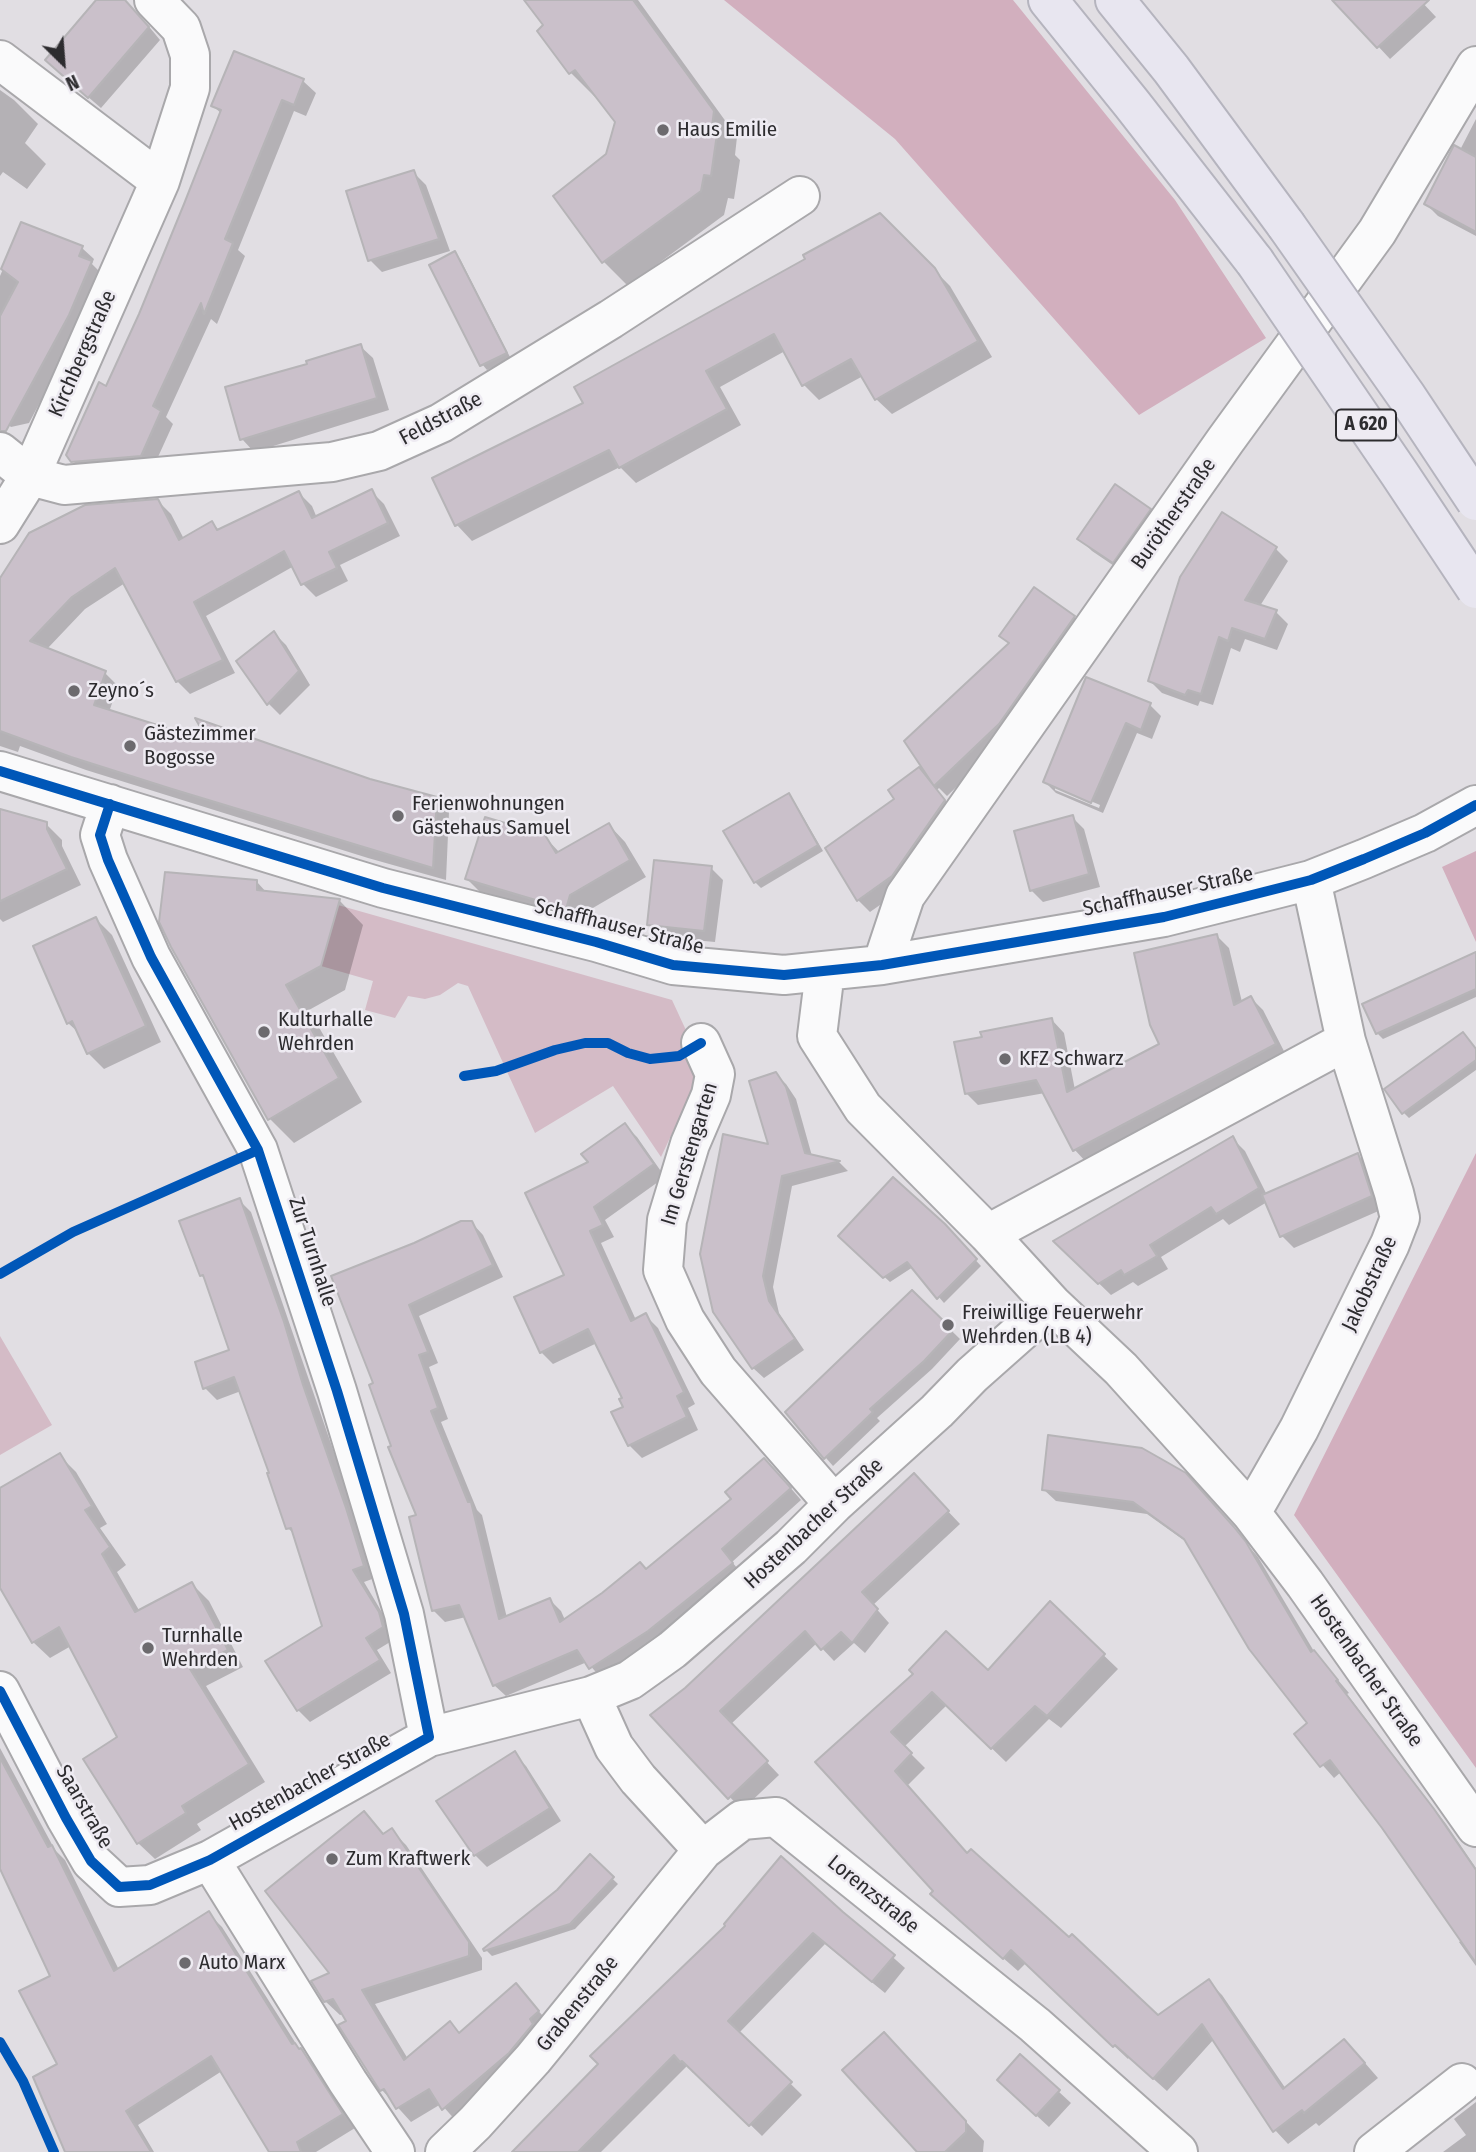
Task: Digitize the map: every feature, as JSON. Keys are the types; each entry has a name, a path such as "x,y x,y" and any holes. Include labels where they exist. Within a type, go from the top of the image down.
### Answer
{"highway":[{"name":"A 620","path":"1048,0 1255,262 1476,589"},
{"name":"A 620","path":"1115,0 1171,69 1286,225 1407,397 1476,501"}],"street":[{"name":"Kirchbergstraße","path":"0,524 30,476 160,181 190,88 190,55 181,28 155,0"},
{"path":"0,60 160,181"},
{"name":"Burötherstraße","path":"882,965 905,896 1225,441 1377,232 1476,66"},
{"name":"Feldstraße","path":"30,476 64,485 332,462 379,451 441,423 611,319 800,196"},
{"path":"0,452 30,476"},
{"name":"Schaffhauser Straße","path":"0,771 383,888 596,942 673,965 784,975 882,965 1164,917 1311,880 1425,833 1476,805"},
{"name":"Zur Turnhalle","path":"110,804 100,835 108,860 151,957 258,1150 337,1391 404,1614 429,1737"},
{"name":"Jakobstraße","path":"1251,1513 1299,1429 1390,1244 1400,1218 1346,1041 1311,880"},
{"name":"Hostenbacher Straße","path":"825,971 817,1036 863,1108 988,1234 1052,1304 1121,1369 1251,1513 1305,1584 1476,1827"},
{"path":"988,1234 1346,1041"},
{"name":"Im Gerstengarten","path":"701,1043 715,1074 711,1095 690,1144 667,1220 663,1270 685,1320 718,1371 834,1504"},
{"name":"Hostenbacher Straße","path":"210,1860 429,1737 591,1696 630,1680 671,1650 792,1547 972,1375 1052,1304"},
{"name":"Saarstraße","path":"0,1691 53,1795 91,1861 119,1887 150,1885 210,1860"},
{"path":"591,1696 614,1747 638,1779 703,1850"},
{"name":"Lorenzstraße","path":"703,1850 742,1819 776,1817 1035,2025 1178,2152"},
{"name":"Grabenstraße","path":"445,2152 533,2059 703,1850"},
{"path":"210,1860 348,2082 395,2152"},
{"path":"1374,2152 1462,2083"}],"shaded area":[{"path":"724,0 1013,0 1175,200 1266,338 1139,415 895,139"},
{"path":"1476,851 1476,942 1442,867"},
{"path":"338,905 672,1000 703,1067 661,1157 613,1086 535,1133 468,986 458,983 440,995 425,999 408,996 395,1018 365,1010 373,981 321,966"},
{"path":"1476,1153 1476,1768 1294,1515"},
{"path":"0,1336 52,1425 0,1455"}],"building":[{"path":"96,0 125,0 149,27 88,98 45,60"},
{"name":"Haus Emilie","path":"524,0 633,0 714,111 711,134 717,134 711,176 704,175 701,191 602,263 553,196 606,154 615,122 575,70 569,74 537,31 543,25"},
{"path":"1332,0 1429,0 1377,48"},
{"path":"234,51 304,79 294,105 282,100 225,239 233,243 204,314 201,303 153,406 161,411 141,456 71,462 66,455 99,382 106,386 184,204 221,110 211,106"},
{"path":"1454,145 1476,157 1476,232 1424,204"},
{"path":"414,170 439,239 368,261 346,191"},
{"path":"880,213 935,268 978,341 875,400 851,359 802,386 774,334 706,371 727,409 619,468 609,450 455,526 432,478 583,403 574,387 805,259 803,255"},
{"path":"21,222 83,246 79,256 92,261 69,315 6,431 0,431 0,316 18,282 1,269"},
{"path":"455,251 507,353 480,366 429,265"},
{"path":"361,344 377,398 240,440 225,387 307,364 306,361"},
{"path":"1115,484 1151,509 1113,563 1077,539"},
{"path":"372,489 388,523 329,552 337,568 301,585 284,551 194,602 223,660 176,682 115,568 72,597 30,641 106,671 94,705 208,741 195,718 370,779 437,797 433,868 172,789 0,731 0,578 29,533 85,505 158,499 179,540 212,521 217,530 299,491 312,518"},
{"path":"1222,512 1277,547 1245,600 1277,610 1265,639 1232,628 1228,641 1219,637 1201,694 1188,690 1185,695 1148,681 1180,577"},
{"path":"1034,587 1075,616 999,724 934,786 904,741 1009,643 999,636"},
{"path":"274,631 299,671 267,705 236,661"},
{"path":"1086,677 1151,703 1141,730 1126,723 1091,803 1043,782"},
{"path":"919,767 945,800 892,876 857,901 825,848 894,799 888,790"},
{"path":"789,793 818,845 754,883 723,831"},
{"path":"0,809 47,822 47,829 67,869 0,901"},
{"path":"1073,815 1089,874 1030,891 1014,831"},
{"path":"485,817 545,835 556,853 609,823 630,860 570,895 566,909 465,879"},
{"path":"654,860 712,866 704,931 647,925"},
{"name":"Kulturhalle Wehrden","path":"165,872 257,880 257,890 340,899 321,966 286,985 339,1078 268,1120 159,922"},
{"path":"96,917 146,1026 87,1054 72,1021 67,1024 33,946"},
{"path":"1217,934 1234,1005 1251,996 1276,1044 1073,1151 1036,1080 965,1094 954,1042 982,1037 980,1032 1052,1018 1067,1092 1159,1044 1150,1025 1134,953"},
{"path":"1476,952 1476,989 1376,1034 1362,1004"},
{"path":"1463,1032 1476,1049 1476,1060 1402,1114 1384,1089"},
{"path":"776,1072 786,1087 805,1153 840,1161 782,1176 763,1276 769,1301 795,1339 752,1369 713,1312 700,1254 723,1134 768,1144 749,1081"},
{"path":"625,1123 654,1164 594,1207 603,1225 590,1231 631,1321 646,1313 684,1392 677,1396 687,1417 628,1446 611,1412 623,1407 619,1399 622,1398 588,1329 540,1353 514,1297 564,1275 525,1193 588,1162 581,1154"},
{"path":"1233,1136 1259,1188 1216,1214 1211,1207 1150,1245 1157,1256 1124,1275 1121,1270 1098,1284 1053,1241"},
{"path":"1358,1153 1372,1196 1280,1237 1262,1195"},
{"path":"893,1177 945,1224 977,1259 937,1299 907,1262 883,1278 838,1236"},
{"path":"240,1198 284,1322 364,1566 353,1570 379,1612 383,1627 366,1638 380,1660 297,1711 265,1661 322,1626 291,1528 286,1529 234,1377 203,1389 195,1362 229,1350 203,1275 200,1276 179,1221"},
{"path":"461,1221 472,1221 493,1265 409,1305 428,1352 419,1355 438,1408 431,1411 468,1502 471,1502 499,1619 550,1598 560,1622 640,1562 646,1569 731,1499 725,1492 764,1458 791,1488 722,1549 733,1563 648,1631 589,1669 577,1650 493,1686 459,1605 432,1611 409,1517 416,1515 388,1447 391,1446 369,1385 373,1383 331,1276"},
{"path":"912,1290 953,1330 924,1361 870,1409 873,1412 824,1459 785,1412"},
{"path":"1048,1435 1142,1448 1186,1473 1234,1527 1246,1542 1311,1652 1314,1650 1338,1680 1336,1681 1434,1809 1476,1870 1476,1963 1382,1828 1330,1760 1320,1767 1294,1734 1307,1723 1249,1649 1184,1539 1133,1502 1042,1490"},
{"path":"60,1453 92,1506 85,1510 110,1547 102,1554 135,1612 192,1582 228,1650 190,1669 249,1764 182,1806 186,1813 137,1844 83,1759 117,1737 59,1627 32,1643 0,1588 0,1488"},
{"path":"914,1473 949,1511 862,1592 878,1609 852,1643 841,1632 821,1650 805,1631 720,1711 768,1761 728,1799 650,1715 685,1688"},
{"path":"1050,1601 1105,1654 1047,1716 1035,1706 991,1749 932,1692 891,1732 912,1753 895,1771 967,1853 971,1849 1069,1937 1072,1934 1158,2015 1209,1979 1283,2089 1344,2039 1365,2063 1304,2113 1302,2110 1273,2132 1202,2024 1153,2079 1115,2045 1113,2047 1011,1950 1003,1959 930,1894 933,1891 815,1762 913,1674 909,1670 946,1631 988,1670"},
{"path":"515,1751 550,1808 474,1856 436,1801"},
{"path":"0,1758 48,1847 52,1845 114,1971 209,1911 292,2044 295,2043 301,2048 343,2114 297,2142 301,2152 269,2152 211,2056 126,2111 151,2152 65,2152 33,2077 57,2064 19,1991 50,1976 0,1869"},
{"path":"364,1811 383,1834 392,1828 469,1942 469,1956 362,1990 404,2060 450,2021 459,2033 516,1983 539,2011 530,2019 533,2024 509,2053 442,2110 429,2089 396,2109 384,2089 380,2091 338,2025 346,2021 333,1999 324,2002 311,1981 329,1973 265,1891"},
{"path":"590,1854 614,1877 570,1924 484,1951 483,1949 557,1890"},
{"path":"781,1856 895,1955 872,1982 813,1933 728,2021 792,2082 749,2126 674,2055 578,2152 512,2152 598,2064 590,2056 725,1926"},
{"path":"884,2032 966,2121 966,2132 945,2152 917,2152 842,2070"},
{"path":"1020,2054 1060,2090 1036,2116 997,2080"}],"cycle path":[{"path":"0,771 383,888 596,942 673,965 784,975 882,965 1164,917 1311,880 1425,833 1476,805"},
{"path":"0,1691 91,1861 119,1887 150,1885 210,1860 429,1737 404,1614 337,1391 258,1150 151,957 108,860 100,835 110,804"},
{"path":"464,1076 496,1071 555,1050 585,1043 608,1043 628,1053 650,1059 679,1056 701,1043"},
{"path":"0,1274 73,1232 258,1150"},
{"path":"0,2042 23,2081 54,2152"}],"place":[{"name":"Haus Emilie","path":"663,130"},
{"name":"Zeyno´s","path":"74,691"},
{"name":"Gästezimmer Bogosse","path":"130,746"},
{"name":"Ferienwohnungen Gästehaus Samuel","path":"398,816"},
{"name":"Kulturhalle Wehrden","path":"264,1032"},
{"name":"KFZ Schwarz","path":"1005,1059"},
{"name":"Freiwillige Feuerwehr Wehrden (LB 4)","path":"948,1325"},
{"name":"Turnhalle Wehrden","path":"148,1648"},
{"name":"Zum Kraftwerk","path":"332,1859"},
{"name":"Auto Marx","path":"185,1963"}]}
